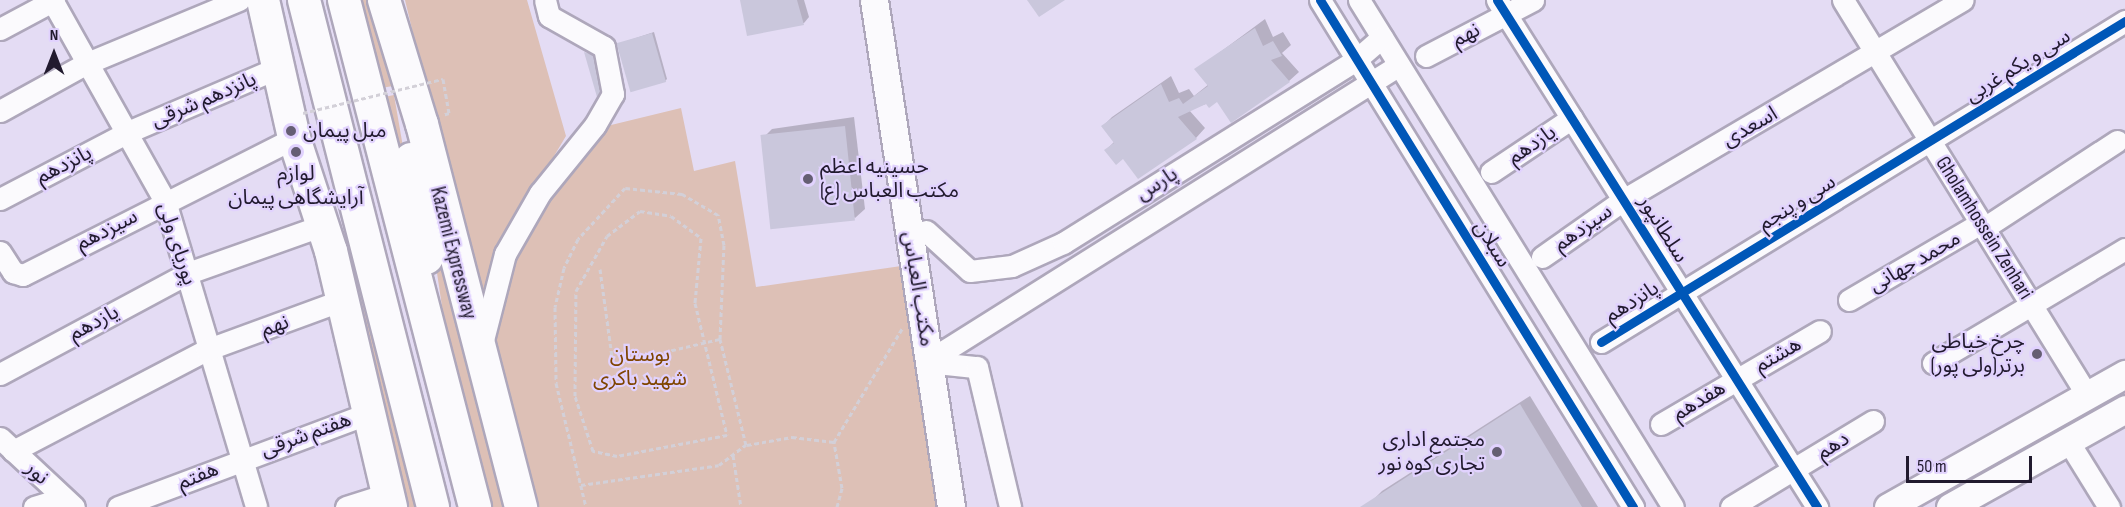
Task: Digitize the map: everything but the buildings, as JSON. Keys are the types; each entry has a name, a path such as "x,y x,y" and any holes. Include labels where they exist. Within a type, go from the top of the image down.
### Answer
{"highway":[{"path":"263,0 298,125 321,226 343,300 389,500"},
{"path":"304,0 311,39 433,507"},
{"name":"Kazemi Expressway","path":"344,0 409,261 475,507"},
{"path":"385,4 430,275 438,364"},
{"name":"Kazemi Expressway","path":"385,4 422,124 479,356 521,507"},
{"path":"311,39 308,96 352,294 357,363"}],"main road":[{"name":"مکتب العباس","path":"874,0 968,507"},
{"name":"مکتب العباس","path":"892,0 926,231 940,356 951,507"},
{"path":"1888,507 2125,374"},
{"path":"1959,505 2125,409"}],"street":[{"path":"0,29 52,0"},
{"name":"پوریای ولی","path":"52,0 165,201 188,273 206,350 244,457 256,507"},
{"path":"0,111 86,64 239,0"},
{"path":"479,356 505,255 540,193 595,125 613,94 604,47 549,16 545,0"},
{"name":"سبلان","path":"1320,0 1633,507"},
{"name":"سبلان","path":"1359,0 1673,507"},
{"name":"نهم","path":"1426,56 1502,7 1533,0"},
{"name":"Gholamhossein Zenhari","path":"1843,0 2087,395"},
{"name":"اسعدی","path":"1623,200 1876,54 1962,0"},
{"name":"سلطانپور","path":"1502,7 1817,507"},
{"name":"سی و یکم غربی","path":"1931,142 2125,21"},
{"name":"پارس","path":"926,231 969,271 1012,266 1063,243 1357,59 1382,37"},
{"name":"پارس","path":"940,356 1399,65"},
{"name":"پانزدهم شرقی","path":"128,132 280,67"},
{"name":"یازدهم","path":"1491,172 1572,118"},
{"name":"سیزدهم","path":"0,252 17,275 165,201 298,125"},
{"name":"پانزدهم","path":"0,199 128,132"},
{"name":"محمد جهانی","path":"1849,300 1983,226 2117,141"},
{"name":"سی و پنجم","path":"1681,292 1931,142"},
{"name":"سیزدهم","path":"1542,257 1623,200"},
{"name":"یازدهم","path":"0,374 188,273 321,226"},
{"path":"1063,243 1076,269"},
{"path":"1933,363 2030,303 2125,249"},
{"name":"پانزدهم","path":"1601,342 1681,292"},
{"name":"نهم","path":"7,444 206,350 343,300"},
{"name":"هشتم","path":"1736,379 1820,331"},
{"path":"940,356 977,367 1010,507"},
{"name":"هفدهم","path":"1661,424 1736,379"},
{"name":"هفتم شرقی","path":"244,457 369,412"},
{"name":"دهم","path":"1731,507 1794,471 1873,421"},
{"path":"2068,441 2109,507"},
{"name":"نور","path":"7,444 68,502"},
{"name":"هفتم","path":"118,507 244,457"},
{"path":"346,507 389,500"},
{"path":"34,507 68,502"}],"path":[{"path":"298,125 443,79 449,113"},
{"path":"586,507 556,383 555,307 564,268 578,239 625,188 682,194 718,215 724,245 720,339 746,445"},
{"path":"640,210 672,216 700,238 695,303 703,343 727,435 617,456 593,451 575,396 576,291 608,236 640,210"},
{"path":"600,269 613,364 720,339"},
{"path":"837,507 842,488 834,442 909,317"},
{"path":"581,485 719,465 746,445 792,437 834,442"},
{"path":"733,455 741,507"}],"green space":[{"path":"358,0 377,0 393,86 381,88"},
{"path":"405,0 527,0 566,136 496,253 480,312"},
{"path":"394,95 407,170 425,273 384,97"},
{"name":"بوستان شهید باکری","path":"681,108 694,171 735,161 756,287 908,265 945,507 532,507 497,373 497,313 518,244 587,143 607,126"},
{"path":"421,166 510,507 487,507 443,313"},
{"path":"341,211 423,507 408,507"}],"cycle path":[{"path":"1320,0 1633,507"},
{"path":"1497,0 1817,507"},
{"path":"1601,342 2125,21"}],"place":[{"name":"مبل پیمان","path":"291,131"},
{"name":"لوازم آرایشگاهی پیمان","path":"296,152"},
{"name":"حسینیه اعظم مکتب العباس (ع)","path":"808,179"},
{"name":"چرخ خیاطی برتر(ولی پور)","path":"2037,354"},
{"name":"مجتمع اداری تجاری کوه نور","path":"1497,452"}]}
